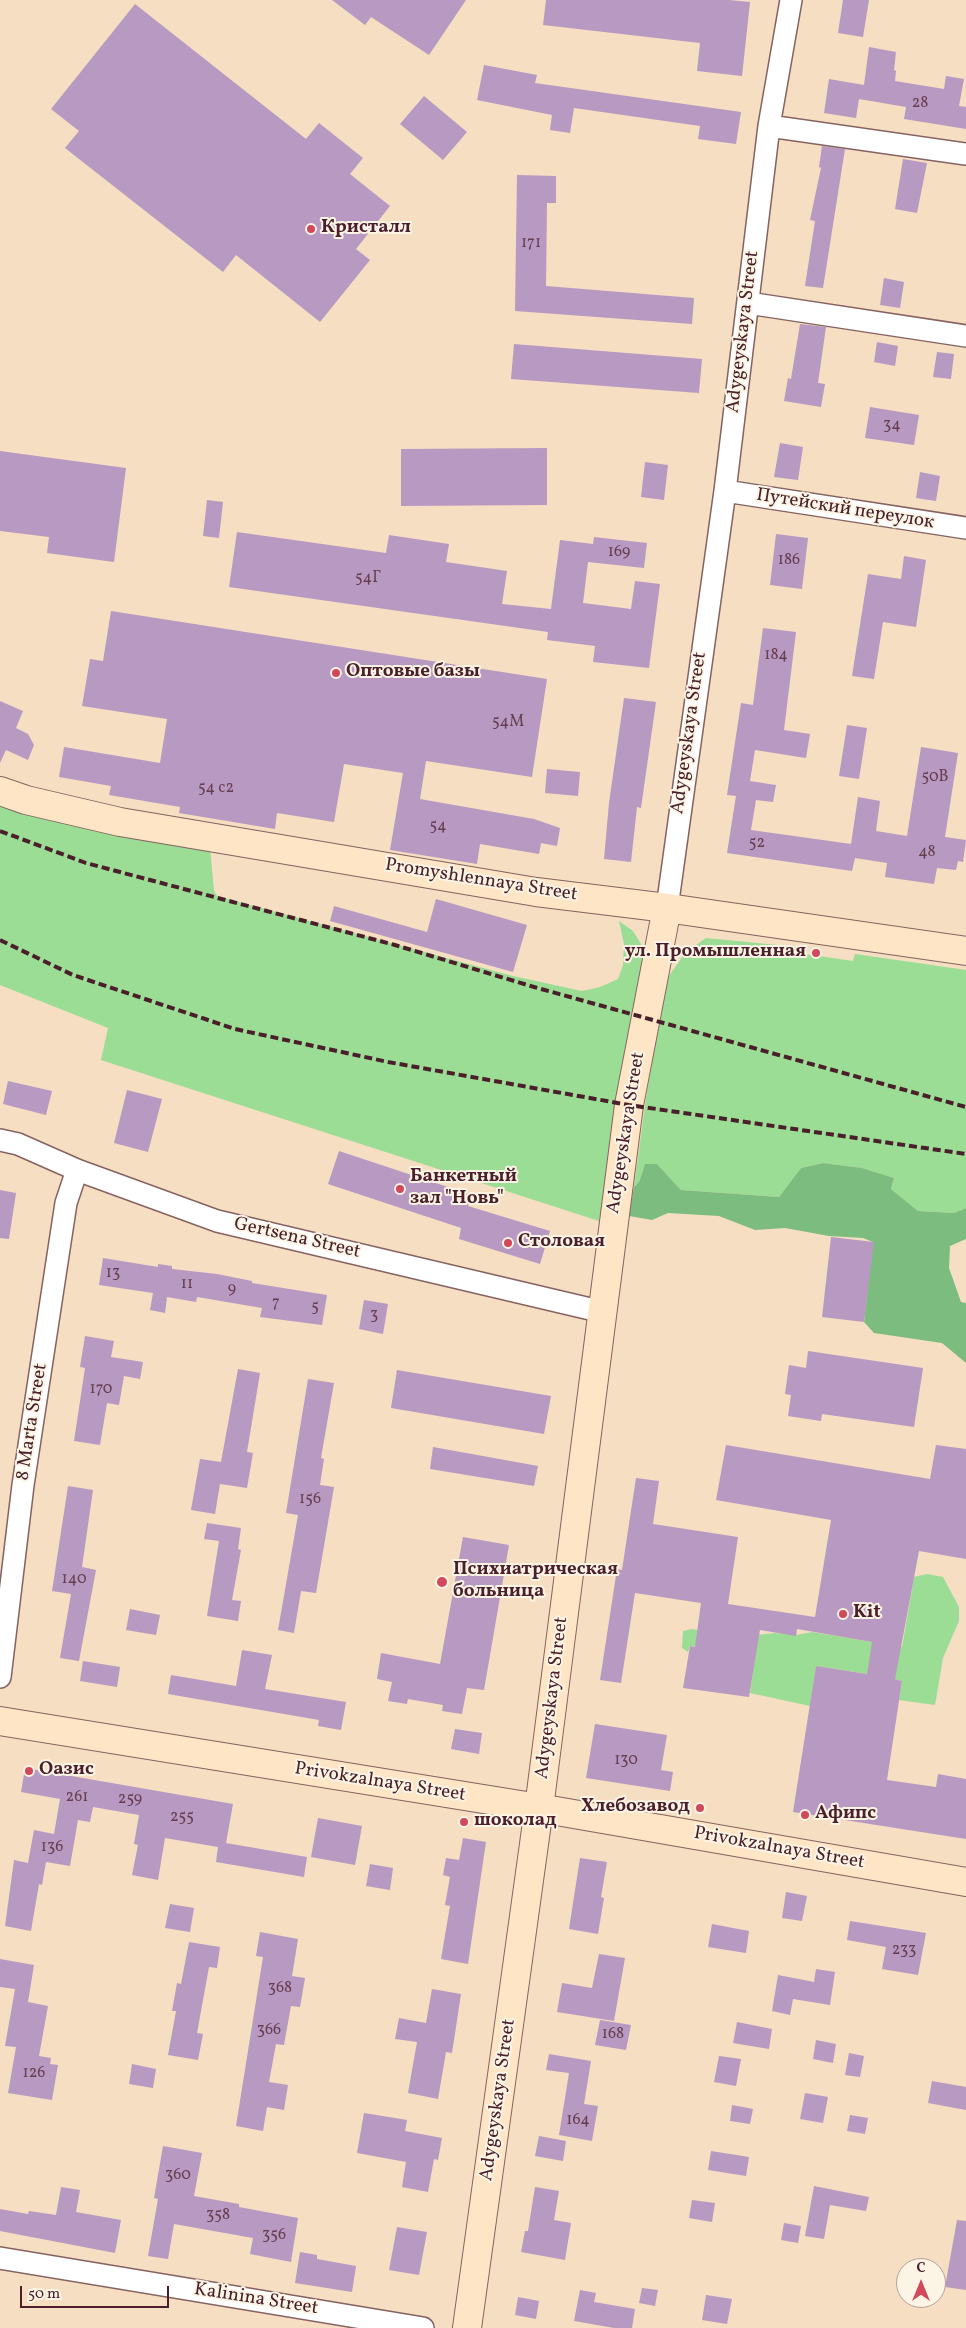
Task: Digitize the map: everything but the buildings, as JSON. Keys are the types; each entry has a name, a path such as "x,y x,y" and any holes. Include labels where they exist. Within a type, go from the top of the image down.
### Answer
{"main road":[{"name":"Promyshlennaya Street","path":"0,791 26,800 120,822 536,892 667,908 966,951"},
{"name":"Adygeyskaya Street","path":"467,2328 539,1808 629,1105 667,908"},
{"name":"Privokzalnaya Street","path":"0,1721 539,1808 966,1882"}],"street":[{"name":"Adygeyskaya Street","path":"667,908 725,492 769,126 791,0"},
{"path":"769,126 966,154"},
{"path":"748,303 966,336"},
{"name":"Путейский переулок","path":"725,492 966,528"},
{"name":"Gertsena Street","path":"0,1140 18,1144 77,1170 217,1221 603,1312"},
{"name":"8 Marta Street","path":"0,1677 23,1485 66,1204 77,1170"},
{"name":"Kalinina Street","path":"0,2258 423,2328"}],"green space":[{"path":"0,799 210,847 214,891 217,896 513,976 582,991 600,987 618,979 623,965 624,944 619,921 633,931 644,949 644,969 599,1221 101,1060 108,1028 0,985"},
{"path":"706,938 798,947 798,953 853,961 855,954 966,970 966,1208 954,1213 918,1211 891,1189 894,1178 862,1168 823,1163 801,1168 779,1197 681,1190 657,1164 645,1164 639,1182 634,1187 647,1091 666,980 685,953"},
{"path":"823,1163 862,1168 894,1178 891,1189 918,1211 954,1213 966,1208 966,1239 950,1246 949,1268 961,1302 966,1303 966,1363 942,1343 874,1333 864,1322 873,1242 863,1238 829,1236 785,1228 755,1230 719,1216 668,1213 652,1220 629,1216 634,1187 639,1182 645,1164 657,1164 681,1190 779,1197 801,1168"},
{"path":"927,1574 943,1577 959,1607 959,1621 943,1658 935,1705 899,1700 902,1681 895,1679 869,1663 867,1674 816,1666 810,1706 750,1693 755,1656 690,1646 688,1652 682,1648 683,1631 692,1629 738,1637 775,1633 796,1635 812,1632 902,1647 914,1577"}],"railway":[{"path":"0,831 86,863 395,945 534,987 966,1107"},
{"path":"0,940 73,975 235,1029 388,1062 629,1105 966,1154"}],"place":[{"name":"Кристалл","path":"311,229"},
{"name":"Оптовые базы","path":"336,673"},
{"name":"ул. Промышленная","path":"816,953"},
{"name":"Банкетный зал \"Новь\"","path":"400,1189"},
{"name":"Столовая","path":"508,1243"},
{"name":"Психиатрическая больница","path":"442,1582"},
{"name":"Kit","path":"843,1614"},
{"name":"Оазис","path":"29,1771"},
{"name":"Хлебозавод","path":"700,1808"},
{"name":"Афипс","path":"805,1815"},
{"name":"шоколад","path":"464,1822"}]}
